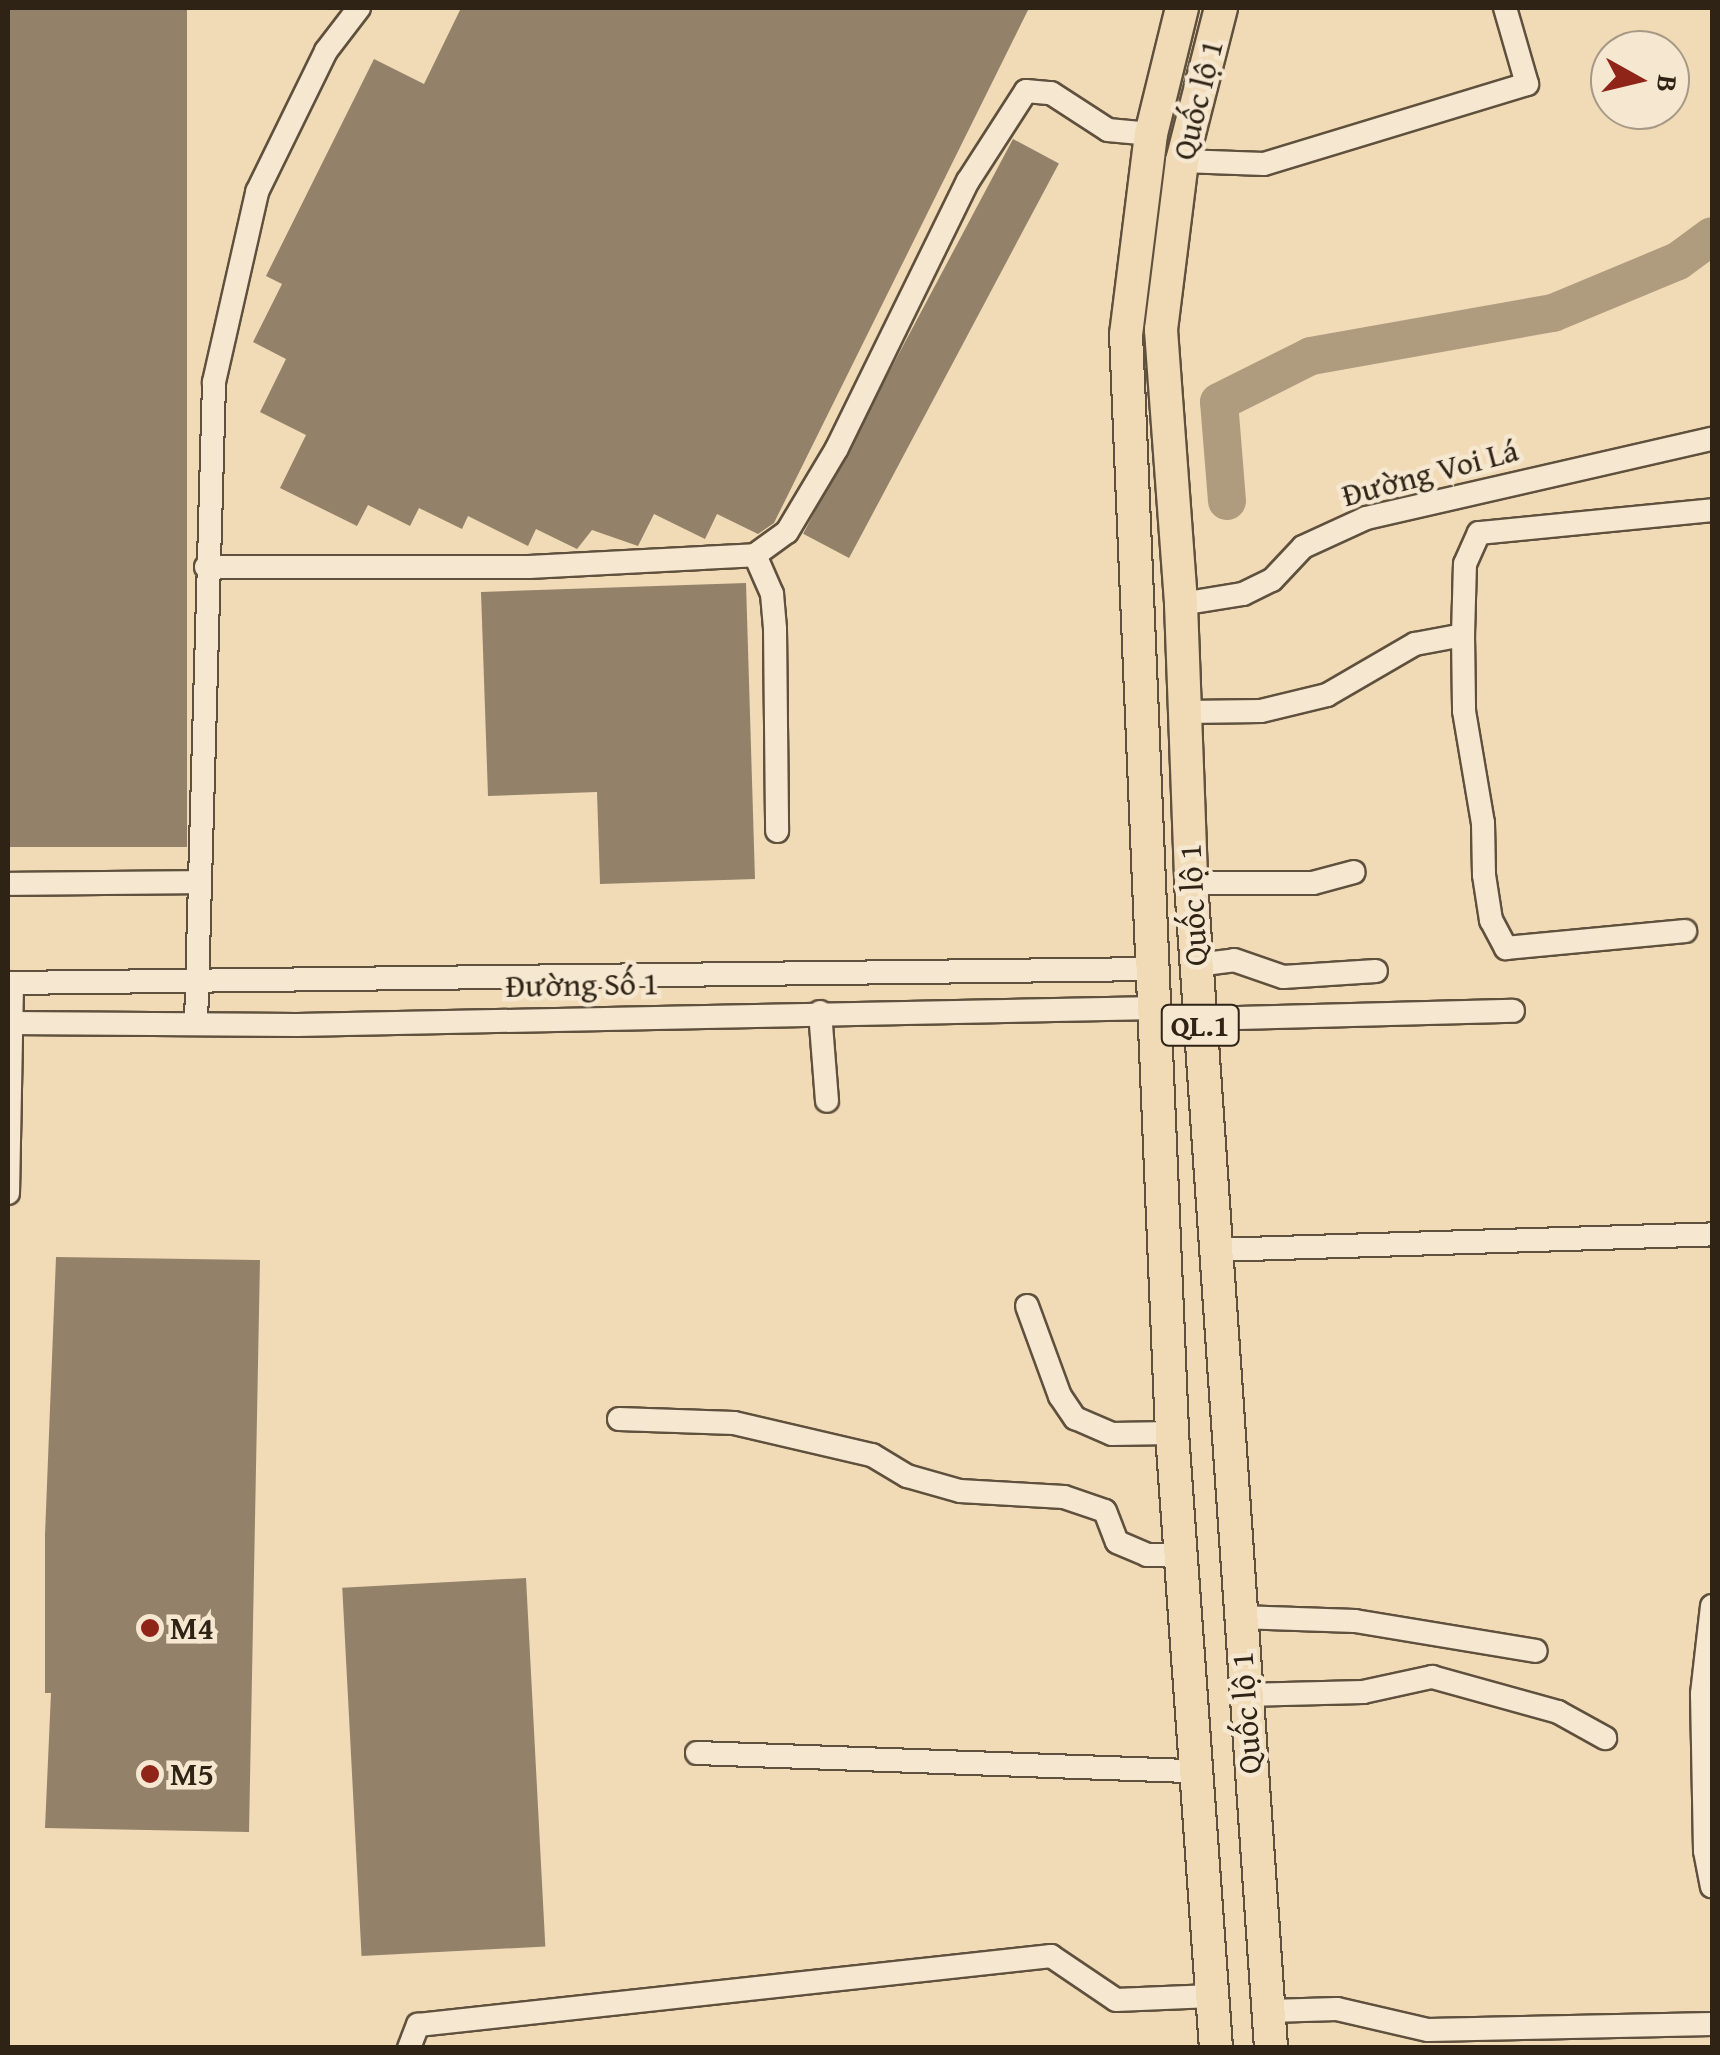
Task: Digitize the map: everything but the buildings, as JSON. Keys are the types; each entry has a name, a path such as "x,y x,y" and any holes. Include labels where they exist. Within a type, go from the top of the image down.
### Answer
{"highway":[{"name":"Quốc lộ 1","path":"1182,8 1150,134 1126,334 1158,1008 1172,1434 1216,2048"},
{"name":"Quốc lộ 1","path":"1221,8 1182,161 1161,330 1181,604 1196,966 1271,2048"},
{"path":"1154,969 1196,966"},
{"path":"1158,1008 1199,1012"}],"street":[{"path":"196,1024 214,382 257,192 326,51 359,8"},
{"path":"1182,161 1264,164 1527,84 1504,8"},
{"path":"206,567 529,567 755,555 787,532 827,465 908,314 968,182 1026,91 1051,93 1108,130 1150,134"},
{"name":"Đường Voi Lá","path":"1181,604 1243,594 1272,580 1302,547 1366,518 1712,439"},
{"path":"1685,931 1506,948 1491,920 1484,875 1484,823 1464,711 1465,564 1479,533 1712,510"},
{"path":"755,555 772,594 776,629 777,831"},
{"path":"1185,712 1261,710 1327,696 1415,644 1463,634"},
{"path":"1191,883 1313,883 1354,872"},
{"path":"8,884 198,882"},
{"path":"1196,966 1234,960 1283,977 1376,972"},
{"name":"Đường Số 1","path":"10,983 1154,969"},
{"path":"8,1192 10,983"},
{"name":"Đường Số 1","path":"9,1023 196,1024 1158,1008"},
{"path":"1199,1012 1512,1010"},
{"path":"820,1012 826,1101"},
{"path":"1215,1250 1712,1234"},
{"path":"1027,1306 1060,1396 1075,1418 1112,1434 1172,1434"},
{"path":"619,1420 734,1423 872,1455 908,1476 960,1491 1064,1496 1105,1512 1117,1542 1147,1555 1181,1555"},
{"path":"1712,1606 1702,1694 1706,1851 1712,1886"},
{"path":"1239,1618 1355,1622 1536,1651"},
{"path":"1244,1695 1363,1692 1432,1677 1558,1712 1605,1738"},
{"path":"697,1753 1196,1771"},
{"path":"409,2048 418,2024 1051,1956 1116,2000 1212,1996"},
{"path":"1270,2011 1336,2009 1428,2030 1712,2024"}],"waterway":[{"path":"1227,501 1219,402 1311,356 1553,313 1678,261 1712,236"}],"place":[{"name":"M4","path":"150,1628"},
{"name":"M5","path":"150,1774"}]}
